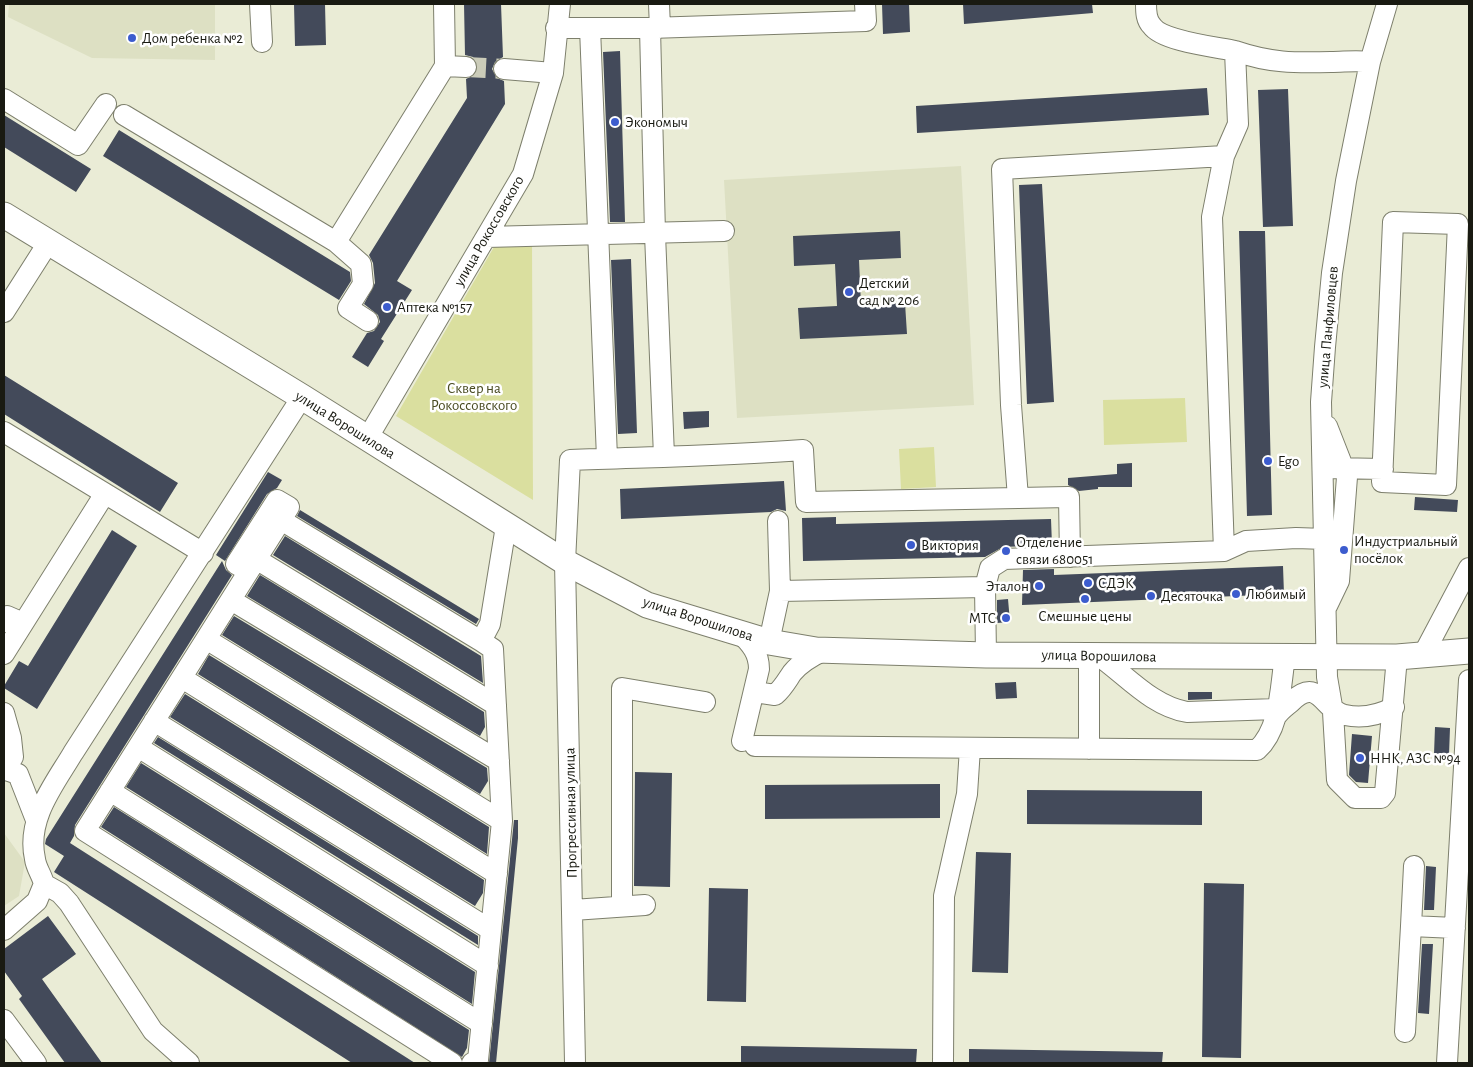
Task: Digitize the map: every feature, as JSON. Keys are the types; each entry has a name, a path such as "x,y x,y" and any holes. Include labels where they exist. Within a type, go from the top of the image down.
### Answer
{"main road":[{"name":"улица Ворошилова","path":"4,215 302,397 565,562 647,605 769,642 825,650 981,655 1397,657 1469,651"}],"street":[{"path":"260,4 262,42"},
{"path":"336,242 445,66 444,4"},
{"name":"улица Рокоссовского","path":"367,439 523,174 553,72 556,28 560,4"},
{"path":"659,4 655,28 655,234 664,456"},
{"path":"556,28 655,28 866,21 865,4"},
{"path":"1146,4 1146,15 1152,27 1163,35 1235,51 1262,60 1280,62 1355,60 1370,62"},
{"name":"улица Панфиловцев","path":"1387,4 1370,62 1346,181 1332,273 1325,347 1322,413 1333,468 1319,539 1325,607 1325,656 1337,780 1355,798 1381,798 1385,793 1394,707"},
{"path":"590,28 607,458 725,456 803,450 806,502 1069,497 1070,557"},
{"path":"1224,550 1212,217 1224,156 1238,124 1235,51"},
{"path":"445,66 466,67"},
{"path":"504,70 553,72"},
{"path":"4,99 78,145 106,104"},
{"path":"124,115 336,242 361,264 363,284 348,308 368,321"},
{"path":"1018,498 1011,405 1002,169 1224,156"},
{"path":"1393,222 1458,224 1446,484 1382,482 1383,469 1393,222"},
{"path":"486,236 655,234 724,231"},
{"path":"4,312 48,243"},
{"path":"189,1063 154,1031 69,903 60,893 44,884 35,862 33,846 36,820 73,753 302,397"},
{"path":"981,655 985,587 990,568 1004,558 1224,550 1246,541 1319,539 1322,413"},
{"path":"4,432 104,495 203,553"},
{"name":"Прогрессивная улица","path":"575,1063 565,562 570,460 607,458"},
{"path":"1333,468 1383,469"},
{"path":"1325,607 1339,581 1347,477 1333,468"},
{"path":"4,654 14,622 104,495"},
{"path":"472,1063 478,1060 502,821 499,761 493,648 281,520 289,507 277,500 236,564 252,565 496,705"},
{"path":"769,642 780,591 778,521"},
{"path":"480,641 490,624 506,526"},
{"path":"252,565 85,831 452,1063"},
{"path":"1423,655 1469,568"},
{"path":"780,591 985,587"},
{"path":"231,600 499,761"},
{"path":"740,633 752,645 759,658 749,744 1257,750 1271,732 1276,714 1285,657"},
{"path":"206,639 502,821"},
{"path":"755,692 775,695 785,687 791,674 800,664 825,650"},
{"path":"1094,656 1142,691 1172,709 1187,712 1276,714 1300,694 1317,694 1337,712 1345,715 1377,716 1394,707 1397,657"},
{"path":"1089,749 1094,656"},
{"path":"182,678 497,874"},
{"path":"1447,1063 1455,928 1465,873 1469,680"},
{"path":"622,906 622,688 705,702"},
{"path":"4,713 11,738 10,768 36,820"},
{"path":"154,720 491,930"},
{"path":"138,747 488,966"},
{"path":"943,1063 944,896 967,794 970,748"},
{"path":"110,791 482,1024"},
{"path":"1405,1032 1414,866"},
{"path":"1465,873 1469,895"},
{"path":"4,930 37,901 44,884"},
{"path":"573,910 645,905"},
{"path":"1411,926 1455,928"},
{"path":"4,1020 36,1063"}],"shaded area":[{"name":"Дом ребенка №2","path":"9,4 215,4 215,60 92,58 8,17"},
{"name":"Детский сад № 206","path":"961,166 974,405 737,418 724,180"},
{"path":"4,833 25,862 19,896 4,906"}],"green space":[{"name":"Сквер на Рокоссовского","path":"498,240 532,240 533,500 396,416"},
{"path":"1185,398 1187,442 1104,445 1103,400"},
{"path":"934,447 936,487 901,489 899,449"}],"building":[{"path":"294,4 325,4 326,45 295,46"},
{"path":"464,4 501,4 503,57 495,62 492,69 497,78 504,81 505,104 397,281 412,290 381,339 384,341 368,367 352,357 367,333 374,331 380,322 378,315 364,304 375,283 373,263 369,255 467,98 466,79 476,74 478,68 473,57 465,55"},
{"path":"882,4 909,4 910,32 883,34"},
{"path":"963,4 1092,4 1093,13 964,24"},
{"path":"620,51 625,222 610,222 603,52"},
{"path":"1207,88 1209,115 917,133 916,106"},
{"path":"1288,89 1293,226 1263,227 1258,90"},
{"path":"4,115 91,169 76,192 4,147"},
{"path":"119,130 350,272 351,281 339,300 103,156"},
{"path":"1042,184 1054,402 1027,404 1019,185"},
{"path":"900,231 901,258 859,260 861,305 905,303 907,334 800,339 798,308 837,306 835,264 794,266 793,236"},
{"path":"1239,231 1265,231 1272,515 1247,516"},
{"path":"631,259 637,433 618,434 611,260"},
{"path":"4,375 178,483 160,512 4,414"},
{"path":"709,411 709,427 684,429 683,412"},
{"path":"1132,463 1132,487 1098,487 1098,489 1079,491 1068,485 1068,478 1117,474 1117,464"},
{"path":"268,472 282,480 277,488 267,494 225,561 216,555"},
{"path":"784,481 786,511 777,509 771,512 621,519 620,489"},
{"path":"1415,497 1458,500 1457,512 1414,510"},
{"path":"300,510 479,619 476,624 297,516"},
{"path":"836,517 836,524 1051,519 1052,545 1003,547 985,557 803,561 802,518"},
{"path":"112,530 137,546 37,709 4,688 4,686 19,661 28,666"},
{"path":"285,536 481,656 483,683 273,555"},
{"path":"222,561 226,570 232,575 75,825 74,836 70,843 415,1063 352,1063 54,872 64,856 45,844 46,839"},
{"path":"1283,566 1284,594 1022,605 1023,570 1054,569 1054,575"},
{"path":"260,575 484,712 485,727 480,736 247,596"},
{"path":"1008,599 1010,622 997,623 997,600"},
{"path":"234,616 487,768 488,781 480,794 222,635"},
{"path":"209,655 489,827 487,854 198,674"},
{"path":"1016,682 1017,698 996,699 995,683"},
{"path":"1188,692 1212,692 1212,699 1188,700"},
{"path":"185,694 484,880 483,893 475,906 170,717"},
{"path":"1435,727 1450,728 1449,755 1434,754"},
{"name":"ННК, АЗС №94","path":"1352,734 1372,736 1368,783 1356,782 1349,775"},
{"path":"158,737 478,936 478,945 154,743"},
{"path":"141,763 475,972 472,1004 126,787"},
{"path":"635,772 672,773 670,887 634,886"},
{"path":"940,784 940,818 765,819 765,785"},
{"path":"1027,790 1202,791 1202,825 1027,824"},
{"path":"114,807 469,1030 467,1048 462,1057 101,827"},
{"path":"514,820 518,820 518,838 496,1063 489,1063"},
{"path":"976,852 1011,853 1008,973 972,972"},
{"path":"1426,866 1436,867 1434,910 1424,910"},
{"path":"1204,883 1244,884 1241,1058 1202,1057"},
{"path":"709,888 748,889 746,1002 707,1001"},
{"path":"48,916 76,954 42,979 102,1063 65,1063 19,999 22,996 4,971 4,949"},
{"path":"1422,944 1433,944 1429,1014 1418,1013"},
{"path":"741,1046 917,1049 916,1063 741,1063"},
{"path":"969,1049 1163,1052 1162,1063 969,1063"}],"tunnel":[{"path":"466,67 504,69"}],"place":[{"name":"Дом ребенка №2","path":"132,38"},
{"name":"Экономыч","path":"615,122"},
{"name":"Детский сад № 206","path":"849,292"},
{"name":"Аптека №157","path":"387,307"},
{"name":"Ego","path":"1268,461"},
{"name":"Виктория","path":"911,545"},
{"name":"Индустриальный посёлок","path":"1344,550"},
{"name":"Отделение связи 680051","path":"1006,551"},
{"name":"СДЭК","path":"1088,583"},
{"name":"Эталон","path":"1039,586"},
{"name":"Любимый","path":"1236,594"},
{"name":"Десяточка","path":"1151,596"},
{"name":"Смешные цены","path":"1085,599"},
{"name":"МТС","path":"1006,618"},
{"name":"ННК, АЗС №94","path":"1360,758"}]}
